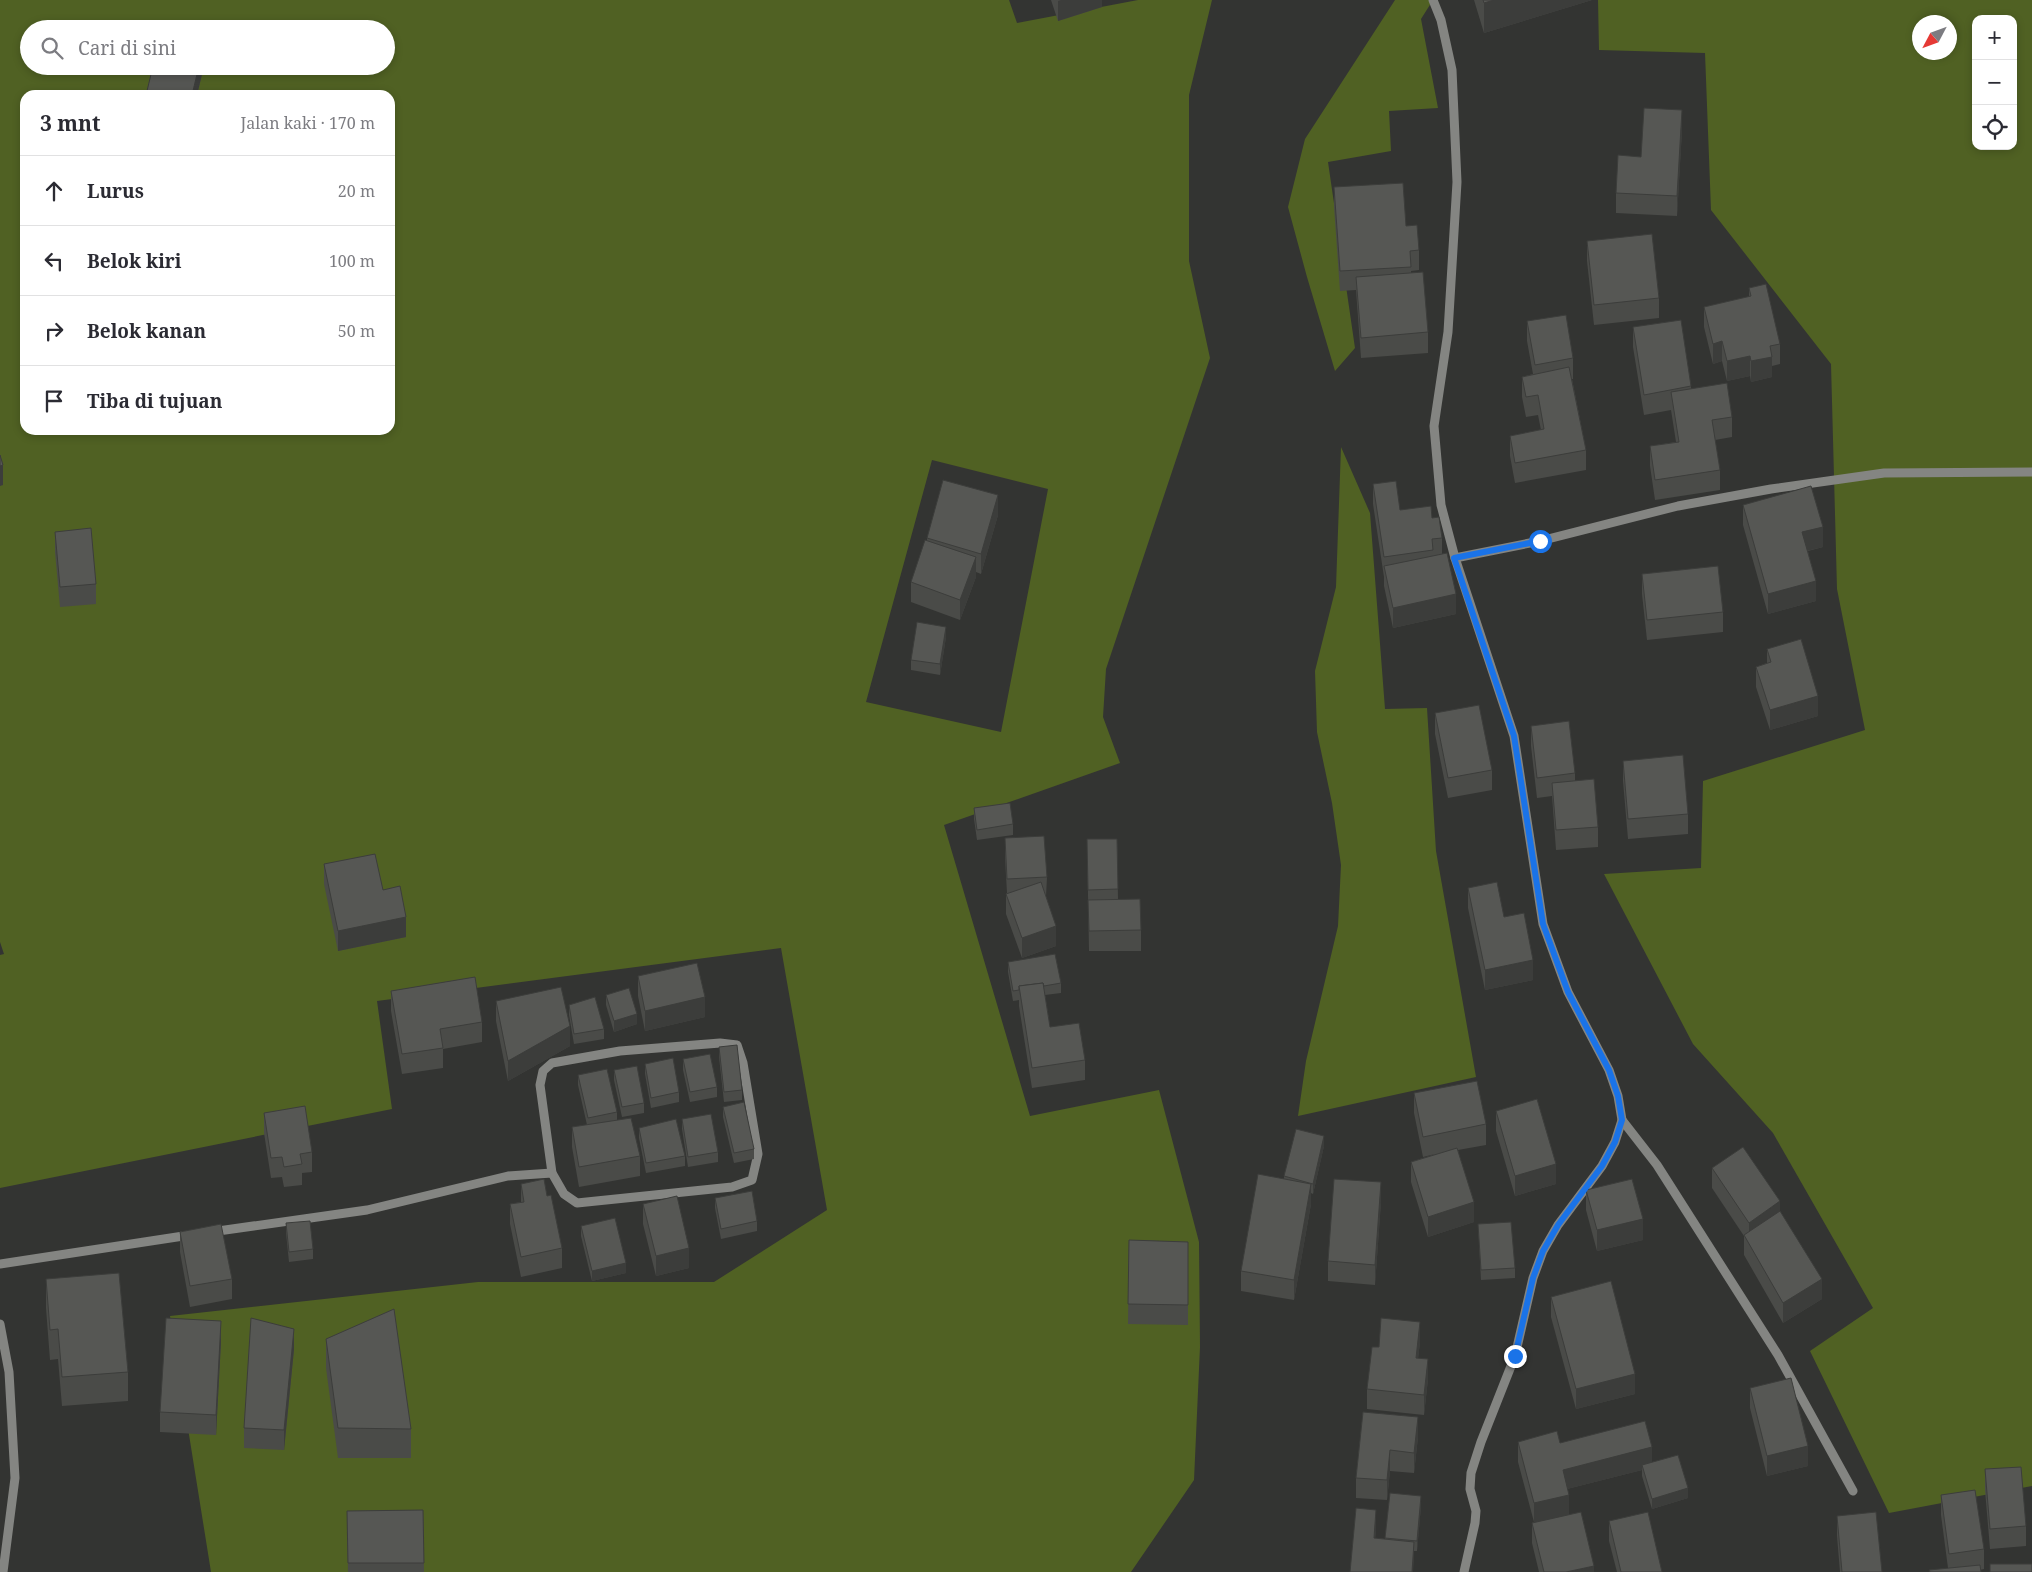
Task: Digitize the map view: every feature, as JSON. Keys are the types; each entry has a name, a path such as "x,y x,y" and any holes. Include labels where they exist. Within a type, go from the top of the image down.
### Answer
{"street":[{"path":"1433,0 1441,20 1452,70 1457,182 1448,332 1434,426 1441,505 1454,558 1514,736 1543,924 1568,992 1609,1070 1618,1096 1622,1120 1615,1142 1602,1166 1558,1225 1543,1251 1533,1278 1515,1356 1481,1442 1471,1473 1470,1489 1476,1511 1464,1572"},
{"path":"1454,558 1540,541 1678,506 1799,485 1884,473 2032,472"},
{"path":"720,1043 737,1045 743,1063 758,1154 752,1180 732,1187 576,1204 564,1194 552,1172 540,1085 543,1071 552,1063 653,1048 720,1043"},
{"path":"1622,1120 1657,1165 1778,1355 1853,1491"},
{"path":"0,1264 102,1247 367,1210 508,1176 552,1172"},
{"path":"0,1324 9,1372 15,1478 3,1572"}],"green space":[{"path":"0,0 1009,0 1017,23 1138,0 1212,0 1189,95 1189,261 1210,358 1106,669 1103,717 1120,763 944,825 1030,1116 1159,1090 1199,1242 1200,1347 1194,1480 1131,1572 211,1572 170,1316 478,1282 714,1282 827,1210 781,948 377,1001 392,1109 0,1188 0,955 4,954 0,942","holes":["932,460 1048,489 1001,732 866,702"]},
{"path":"1395,0 1433,0 1421,19 1438,108 1389,111 1391,151 1328,162 1355,348 1335,371 1288,207 1305,139"},
{"path":"1598,0 2032,0 2032,1486 1889,1513 1810,1351 1873,1308 1773,1133 1693,1044 1604,874 1701,868 1703,781 1865,730 1837,589 1831,364 1711,210 1705,53 1599,50"},
{"path":"1341,447 1370,513 1385,709 1427,708 1436,851 1476,1077 1298,1116 1306,1061 1338,926 1341,865 1332,803 1317,732 1315,671 1336,587"}],"building":[{"path":"1483,0 1494,0 1484,3"},
{"path":"151,75 197,75 193,90 147,90"},
{"path":"1644,108 1682,110 1677,196 1616,193 1618,155 1641,157"},
{"path":"1403,183 1406,226 1417,225 1419,250 1410,251 1411,267 1340,271 1334,187"},
{"path":"1652,234 1659,298 1594,305 1587,241"},
{"path":"1423,272 1428,332 1361,338 1356,277"},
{"path":"1766,284 1780,344 1770,346 1772,357 1751,361 1750,356 1727,361 1722,341 1713,344 1704,307 1751,296 1749,288"},
{"path":"1566,315 1573,358 1535,365 1527,321"},
{"path":"1681,320 1691,386 1644,395 1633,327"},
{"path":"1569,367 1586,450 1515,463 1510,436 1544,429 1538,395 1526,397 1522,377"},
{"path":"1727,383 1732,417 1712,420 1720,470 1655,480 1650,446 1679,442 1671,392"},
{"path":"0,455 3,465 0,466"},
{"path":"943,480 998,495 981,554 927,538"},
{"path":"1396,481 1400,510 1431,506 1432,518 1439,517 1442,538 1432,539 1433,550 1384,557 1373,484"},
{"path":"1811,486 1823,527 1802,532 1816,581 1768,594 1743,505"},
{"path":"91,528 96,584 60,587 55,532"},
{"path":"925,540 976,557 960,600 911,582"},
{"path":"1447,553 1456,594 1393,608 1384,566"},
{"path":"1718,566 1723,612 1647,620 1642,574"},
{"path":"917,622 946,627 940,664 911,660"},
{"path":"1801,639 1818,696 1770,710 1756,667 1771,662 1767,649"},
{"path":"1479,705 1492,770 1448,778 1435,713"},
{"path":"1569,721 1575,773 1537,778 1531,726"},
{"path":"1683,755 1688,814 1628,819 1623,761"},
{"path":"1594,779 1598,827 1556,830 1552,783"},
{"path":"1010,803 1013,824 977,830 974,808"},
{"path":"1044,836 1047,877 1007,879 1005,838"},
{"path":"1087,839 1117,839 1118,889 1088,890"},
{"path":"375,854 383,890 400,886 406,917 338,931 324,864"},
{"path":"1041,882 1056,926 1022,938 1006,894"},
{"path":"1497,882 1504,917 1524,913 1533,960 1485,970 1468,888"},
{"path":"1140,899 1141,930 1089,931 1088,900"},
{"path":"1055,954 1061,983 1044,986 1043,983 1019,986 1019,990 1013,991 1008,962"},
{"path":"697,963 705,997 645,1011 638,976"},
{"path":"475,977 482,1022 440,1029 443,1048 402,1054 391,991"},
{"path":"1043,983 1050,1027 1079,1023 1085,1060 1032,1068 1019,986"},
{"path":"561,987 570,1026 508,1061 496,1001"},
{"path":"629,988 637,1014 614,1021 606,995"},
{"path":"595,997 604,1029 574,1034 569,1005"},
{"path":"737,1045 742,1090 724,1092 719,1047"},
{"path":"710,1054 717,1087 690,1092 683,1059"},
{"path":"673,1058 679,1092 651,1098 645,1064"},
{"path":"637,1066 644,1103 622,1107 614,1070"},
{"path":"607,1069 617,1112 588,1118 578,1075"},
{"path":"1477,1081 1486,1124 1423,1137 1414,1093"},
{"path":"1537,1099 1556,1164 1515,1176 1496,1111"},
{"path":"744,1102 754,1149 734,1153 723,1107"},
{"path":"305,1106 312,1152 300,1154 302,1164 284,1167 282,1157 271,1158 264,1113"},
{"path":"711,1114 718,1152 688,1157 682,1119"},
{"path":"631,1118 640,1156 579,1167 572,1127"},
{"path":"676,1119 685,1156 646,1163 639,1128"},
{"path":"1296,1129 1324,1136 1313,1184 1284,1176"},
{"path":"1743,1147 1780,1201 1749,1223 1712,1168"},
{"path":"1457,1148 1474,1202 1428,1217 1411,1162"},
{"path":"1258,1174 1311,1184 1294,1280 1241,1271"},
{"path":"544,1179 547,1196 551,1195 562,1248 521,1257 510,1204 524,1202 521,1184"},
{"path":"1334,1179 1381,1182 1375,1265 1328,1261"},
{"path":"1632,1179 1643,1219 1597,1230 1586,1190"},
{"path":"752,1191 757,1221 721,1229 715,1198"},
{"path":"677,1196 689,1248 656,1256 643,1204"},
{"path":"1780,1211 1822,1279 1783,1303 1744,1235"},
{"path":"615,1218 626,1263 592,1271 581,1226"},
{"path":"310,1221 313,1249 289,1252 286,1223"},
{"path":"1511,1222 1515,1268 1481,1270 1478,1224"},
{"path":"221,1224 232,1279 190,1286 180,1232"},
{"path":"1129,1240 1188,1242 1188,1305 1128,1304"},
{"path":"119,1273 128,1372 62,1377 58,1329 50,1330 46,1279"},
{"path":"1611,1281 1635,1374 1576,1389 1551,1297"},
{"path":"394,1309 411,1429 338,1428 326,1339"},
{"path":"166,1318 221,1321 216,1415 160,1412"},
{"path":"251,1318 294,1329 284,1430 244,1428"},
{"path":"1381,1318 1420,1322 1416,1358 1428,1359 1424,1395 1367,1389 1372,1347 1379,1347"},
{"path":"1791,1378 1808,1446 1767,1456 1750,1388"},
{"path":"1363,1412 1418,1417 1414,1453 1390,1450 1387,1480 1356,1478"},
{"path":"1645,1421 1652,1447 1563,1470 1569,1495 1534,1503 1518,1442 1557,1431 1560,1443"},
{"path":"1678,1455 1688,1488 1652,1499 1642,1465"},
{"path":"2021,1467 2026,1526 1990,1529 1985,1469"},
{"path":"1975,1490 1984,1549 1949,1554 1941,1495"},
{"path":"1390,1493 1421,1496 1417,1541 1385,1538"},
{"path":"1356,1508 1376,1510 1374,1538 1414,1542 1412,1572 1350,1572"},
{"path":"423,1510 424,1563 348,1563 347,1511"},
{"path":"1581,1512 1594,1566 1566,1572 1544,1572 1532,1523"},
{"path":"1648,1512 1662,1572 1621,1572 1609,1521"},
{"path":"1876,1512 1882,1572 1842,1572 1837,1516"},
{"path":"1990,1564 2032,1564 2032,1572 1990,1572"},
{"path":"1980,1565 1981,1572 1930,1572 1929,1570"}],"route":[{"path":"1515,1356 1533,1278 1543,1251 1558,1225 1602,1166 1615,1142 1622,1120 1618,1096 1609,1070 1568,992 1543,924 1514,736 1454,558 1540,541"}]}
